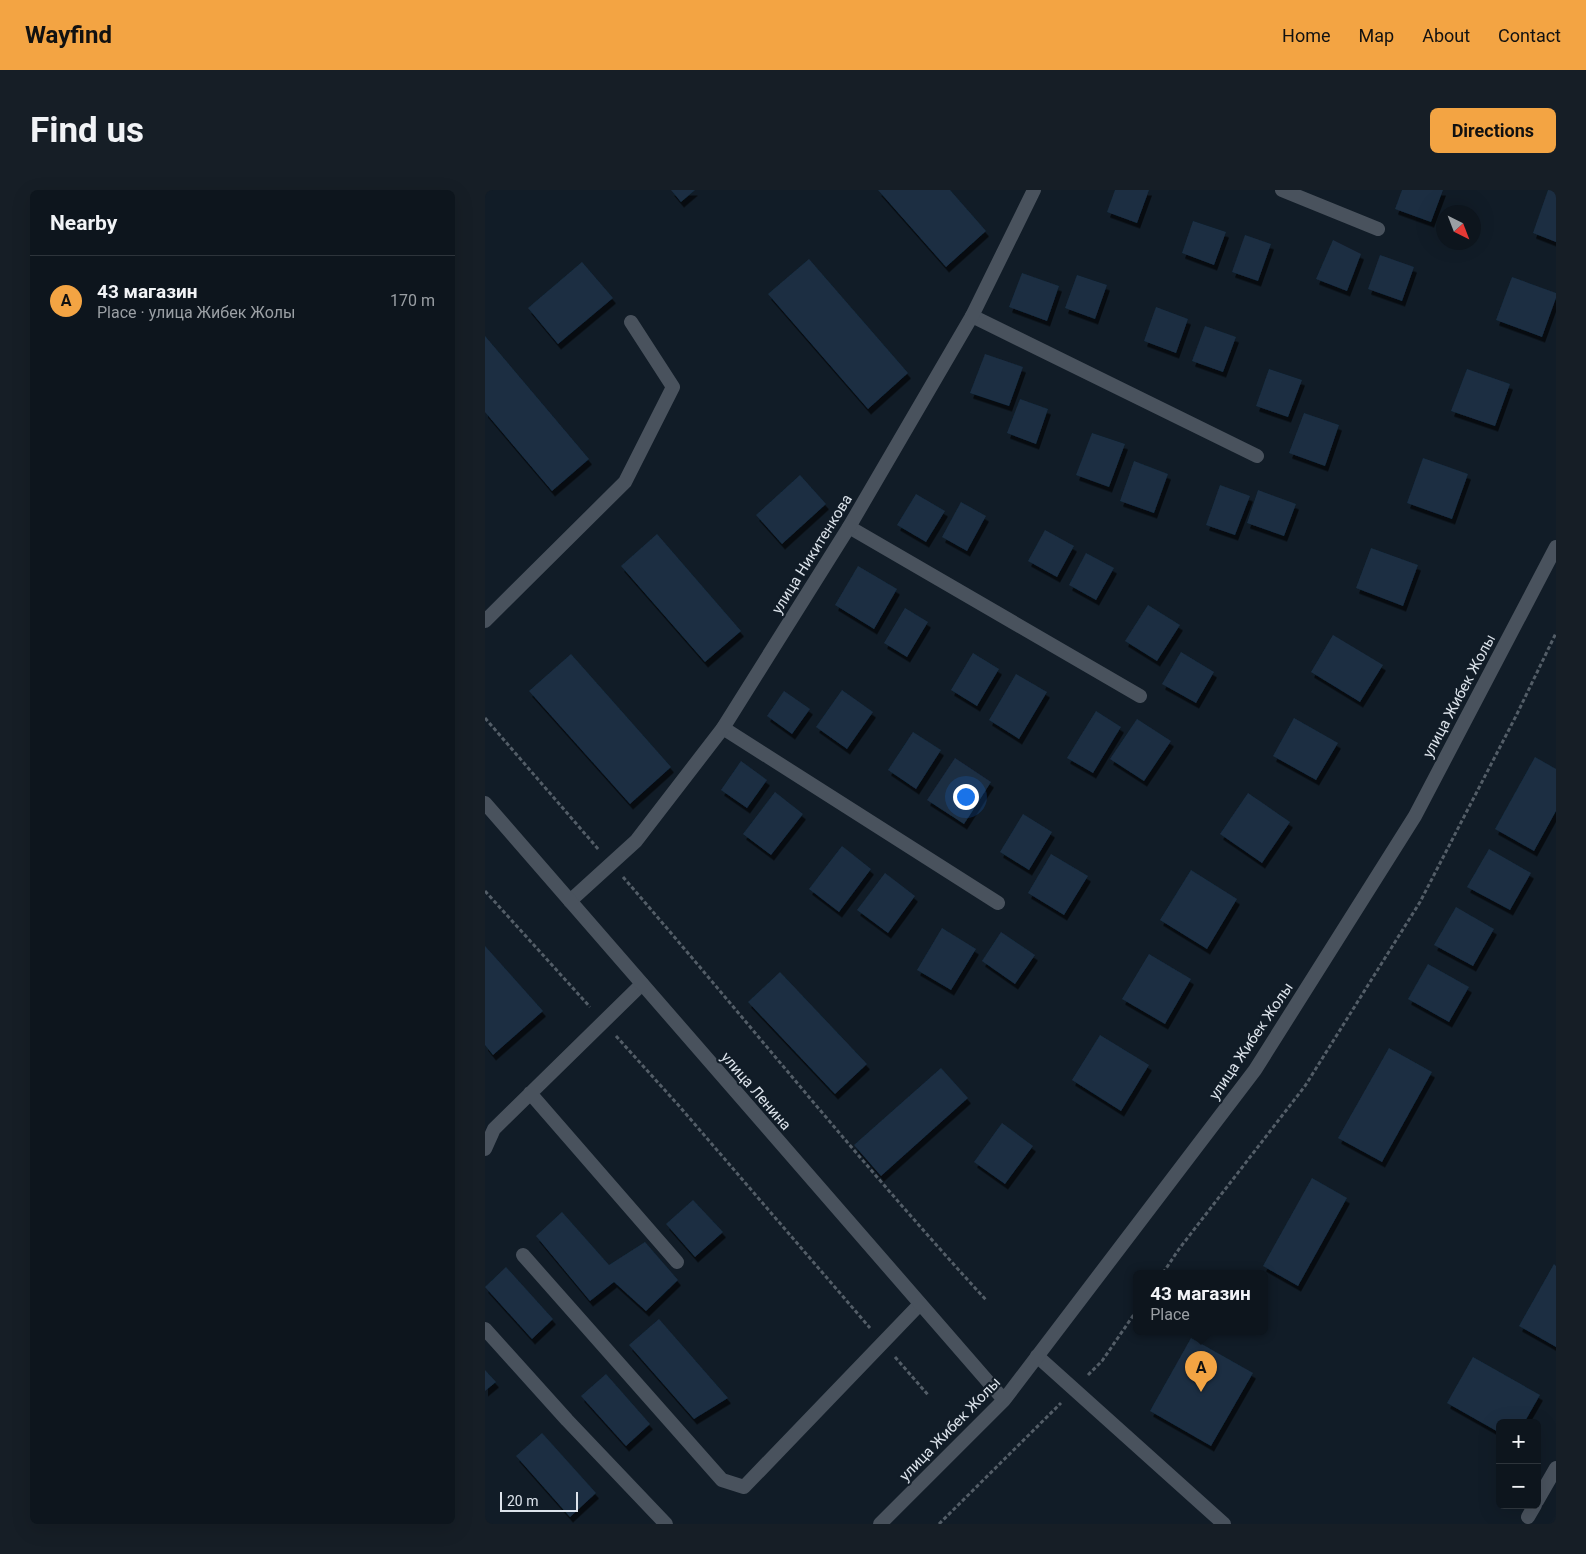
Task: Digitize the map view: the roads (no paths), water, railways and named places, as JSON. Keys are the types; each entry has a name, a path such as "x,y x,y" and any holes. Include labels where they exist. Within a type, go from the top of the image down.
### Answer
{"street":[{"name":"улица Никитенкова","path":"569,901 636,841 723,728 849,527 972,316 1034,190"},
{"path":"1281,190 1378,229"},
{"path":"972,316 1257,456"},
{"path":"485,621 625,482 673,387 631,322"},
{"path":"849,527 1140,696"},
{"name":"улица Жибек Жолы","path":"880,1524 1003,1400 1255,1070 1415,816 1556,547"},
{"path":"723,728 998,904"},
{"name":"улица Ленина","path":"485,803 1003,1400"},
{"path":"485,1149 494,1129 642,984"},
{"path":"530,1093 677,1262"},
{"path":"523,1255 722,1480 744,1487 920,1304"},
{"path":"485,1329 567,1420 666,1524"},
{"path":"1037,1356 1223,1524"},
{"path":"1541,1494 1556,1468"}],"place":[{"name":"43 магазин","path":"1201,1392"}]}
